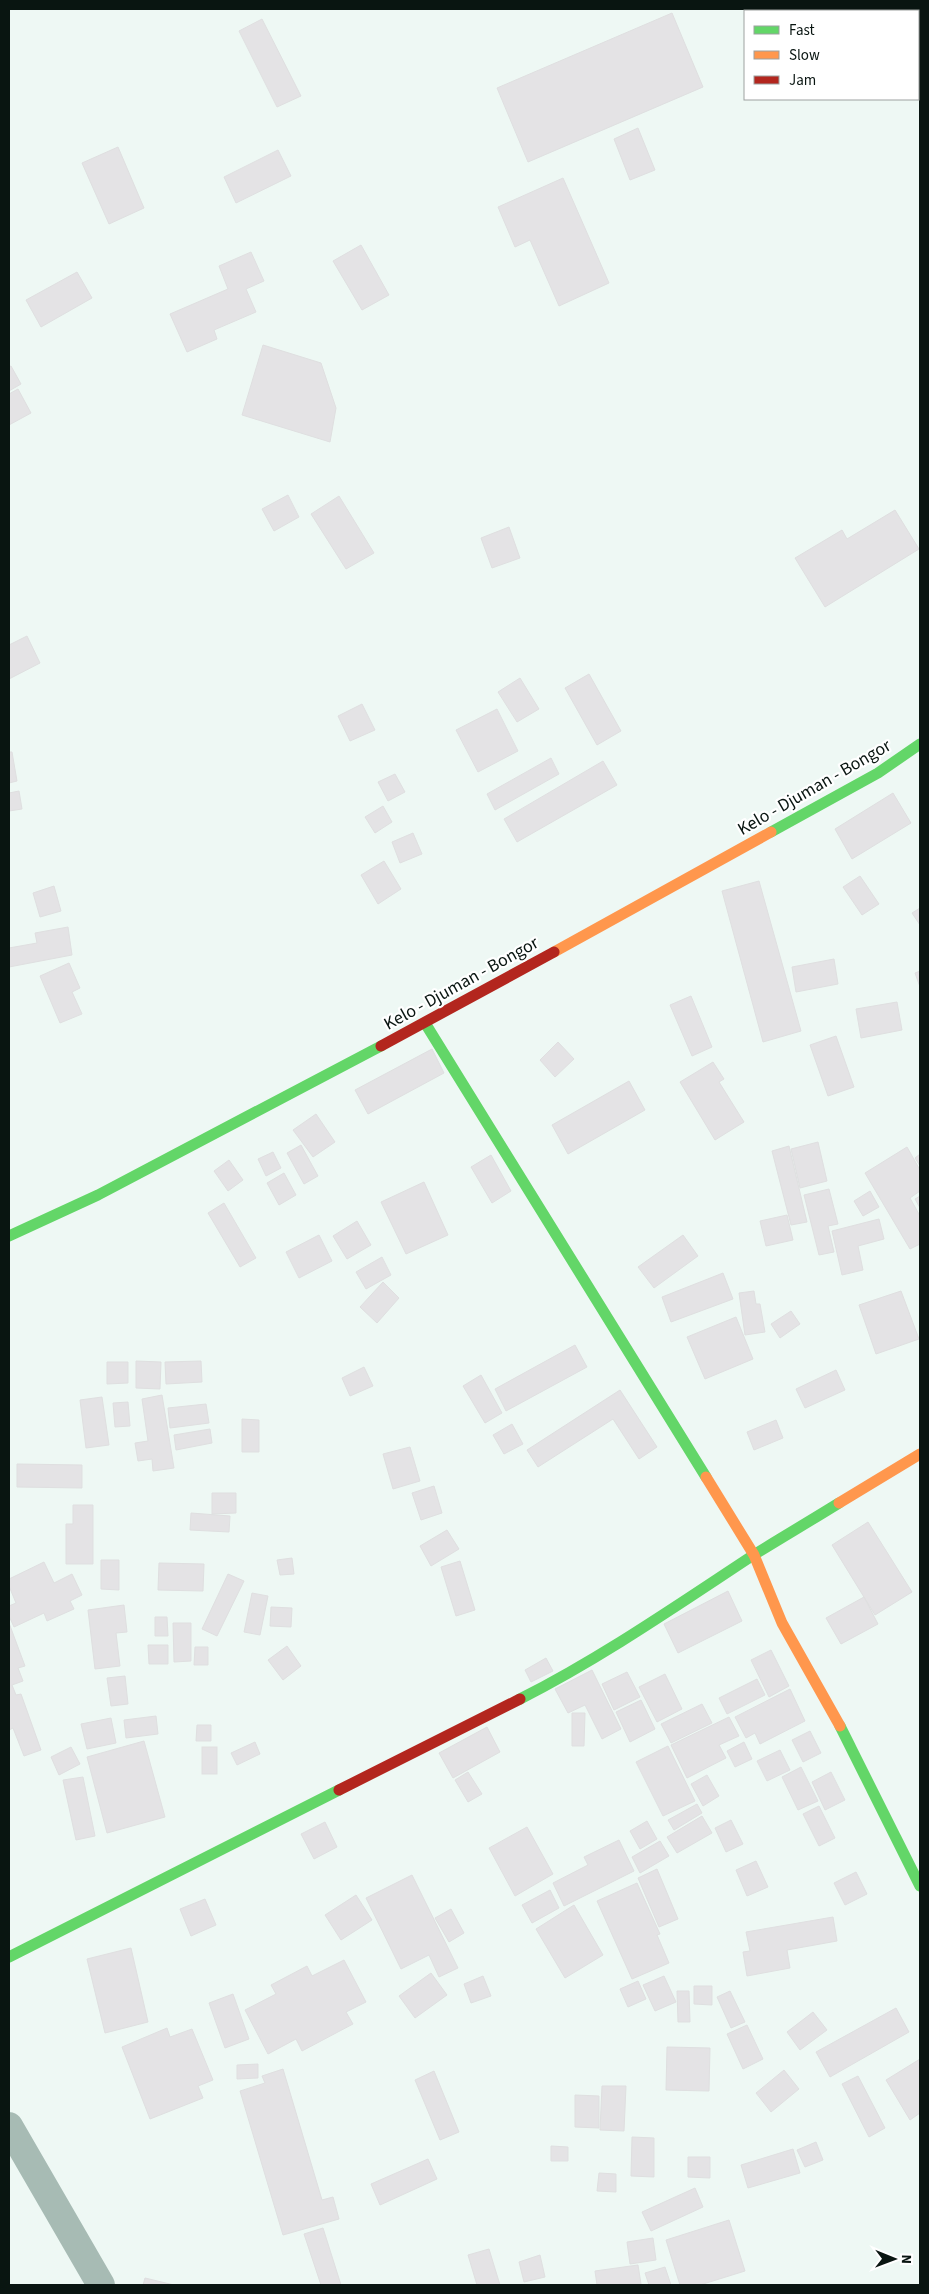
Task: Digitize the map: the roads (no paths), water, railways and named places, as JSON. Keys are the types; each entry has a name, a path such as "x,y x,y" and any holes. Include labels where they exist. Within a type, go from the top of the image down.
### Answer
{"main road":[{"name":"Kelo - Djuman - Bongor","path":"9,1236 98,1195 425,1023 878,773 920,744"},
{"path":"425,1023 754,1555 782,1623 854,1751 920,1886"},
{"path":"9,1957 553,1682 636,1634 754,1555 920,1454"}],"street":[{"path":"9,2126 101,2285"}]}
